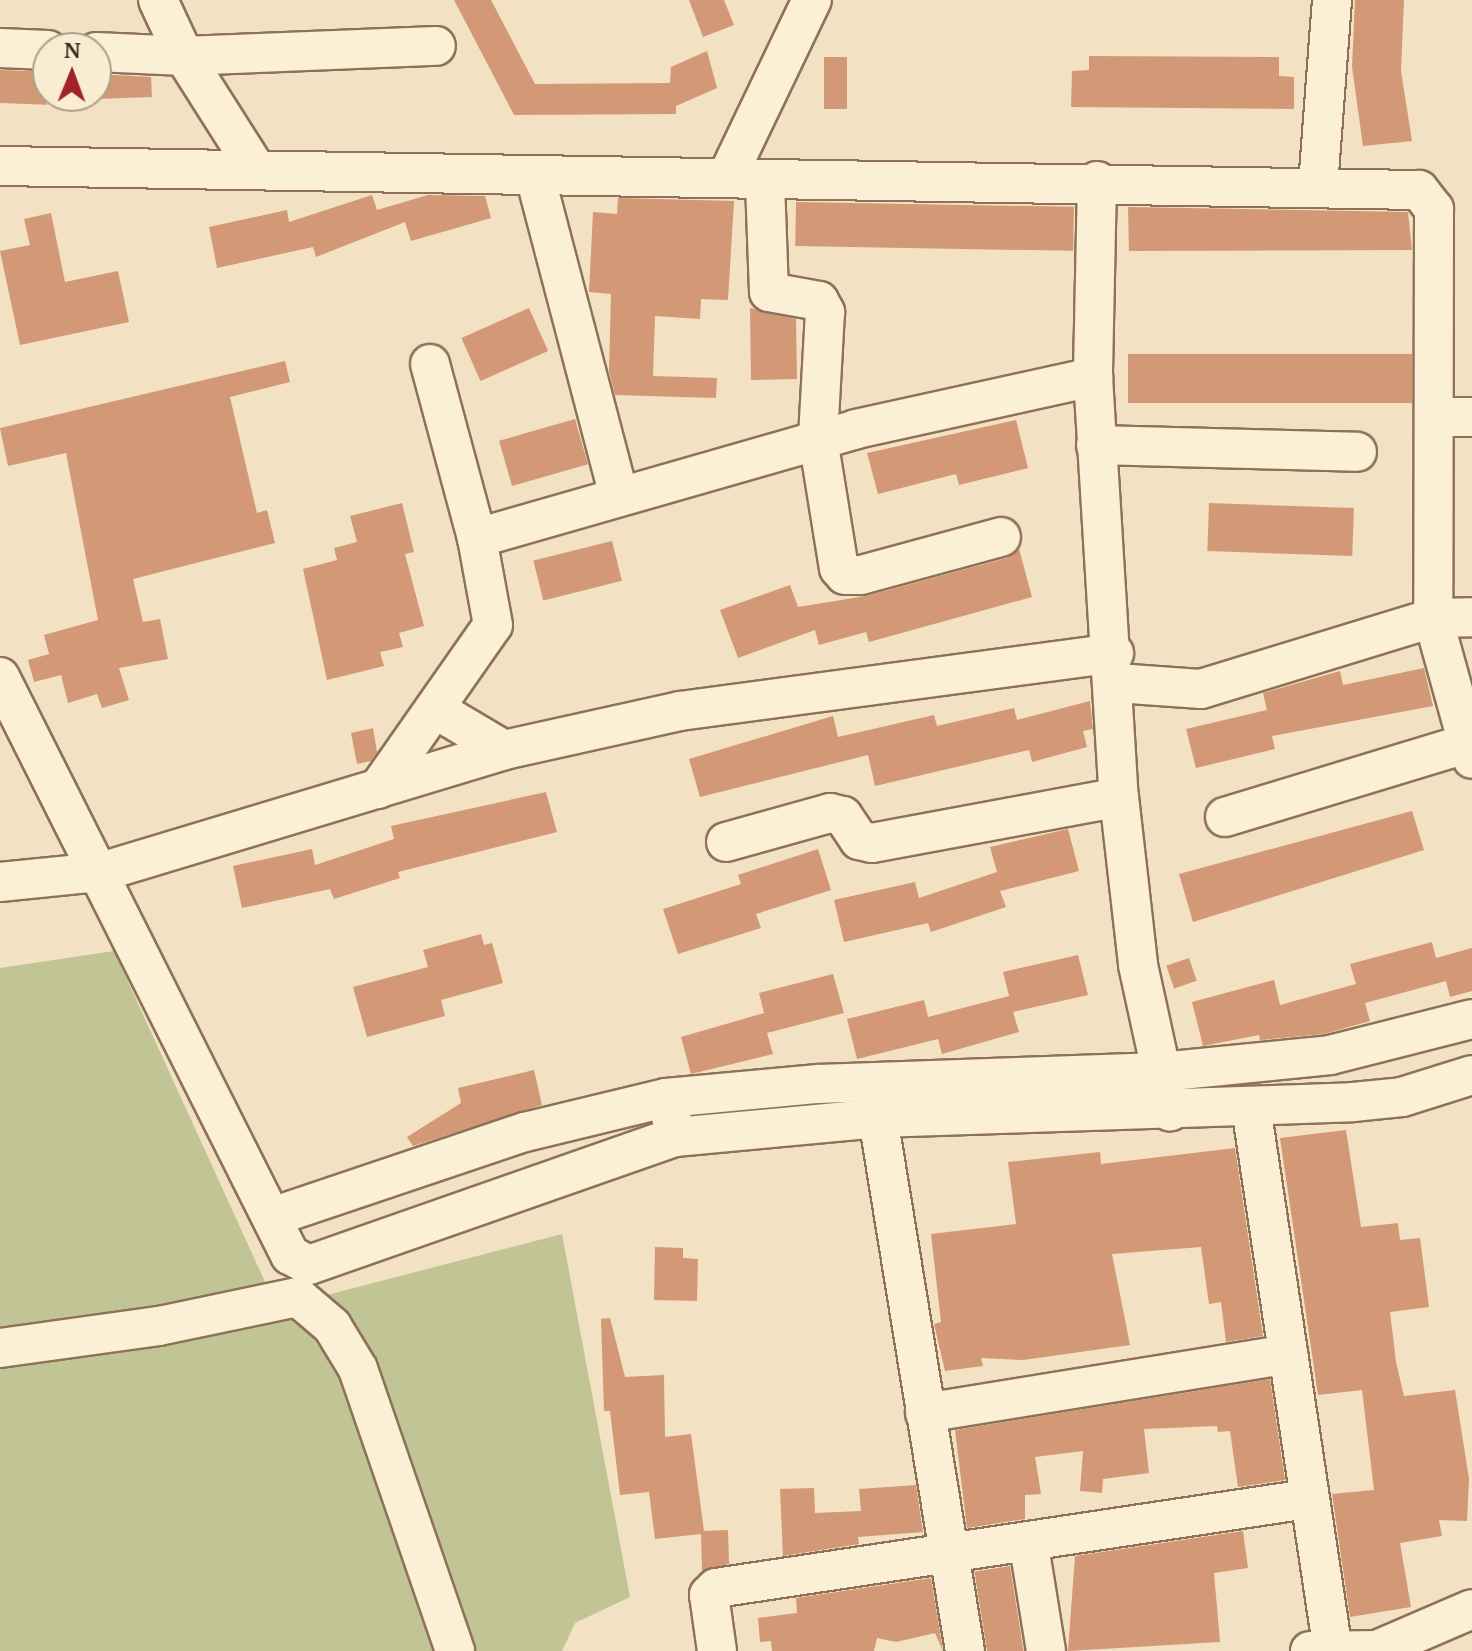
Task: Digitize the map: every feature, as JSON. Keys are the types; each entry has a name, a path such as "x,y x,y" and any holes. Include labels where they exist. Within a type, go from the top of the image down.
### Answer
{"street":[{"path":"158,0 184,56 255,168"},
{"path":"728,175 812,0"},
{"path":"1318,186 1332,0"},
{"path":"112,53 184,56 436,46"},
{"path":"0,48 32,49"},
{"path":"0,166 255,168 535,176 728,175 765,183 1097,181 1419,190 1430,197 1455,417 1433,618 1469,752 1225,817"},
{"path":"535,176 618,492"},
{"path":"1097,181 1093,377 1115,668 1119,797 1138,965 1170,1112"},
{"path":"765,183 769,292 819,301 825,312 818,439 845,575 1001,537"},
{"path":"378,789 493,625 477,538 430,364"},
{"path":"477,538 618,492 818,439 1093,377"},
{"path":"1096,445 1357,452"},
{"path":"0,882 101,872 504,750 680,711 1115,668 1201,689 1433,618 1472,617"},
{"path":"0,677 101,872 290,1255 320,1265 594,1161 675,1137 878,1118 1170,1112 1402,1097 1472,1075"},
{"path":"435,709 504,750"},
{"path":"726,842 830,813 843,816 859,840 872,843 1119,797"},
{"path":"272,1217 525,1132 666,1098 818,1084 1161,1072 1330,1055 1472,1019"},
{"path":"666,1098 675,1137"},
{"path":"1251,1107 1288,1354 1325,1650 1377,1650 1472,1609"},
{"path":"878,1118 965,1651"},
{"path":"0,1348 159,1326 298,1297 332,1326 358,1369 455,1651"},
{"path":"925,1413 1288,1354"},
{"path":"717,1651 712,1590 1029,1546 1307,1499"},
{"path":"1029,1546 1046,1651"}],"green space":[{"path":"114,951 277,1308 562,1234 630,1597 575,1623 562,1651 0,1651 0,968"}],"building":[{"path":"454,0 491,0 535,84 670,83 671,67 707,51 717,88 676,106 676,114 514,115"},
{"path":"689,0 724,0 734,25 703,37"},
{"path":"1355,0 1404,0 1401,71 1412,141 1363,146 1352,67"},
{"path":"1089,56 1279,57 1279,76 1294,77 1294,109 1071,107 1072,71 1089,70"},
{"path":"824,57 847,57 847,109 824,109"},
{"path":"0,70 32,71 32,104 0,103"},
{"path":"112,75 151,77 152,97 112,98"},
{"path":"372,195 377,210 428,195 485,196 491,218 411,241 405,222 316,257 313,247 217,268 209,227 287,210 289,222"},
{"path":"618,198 734,201 728,300 701,299 700,319 655,316 653,376 717,378 716,398 615,395 609,371 611,294 589,292 593,212 617,214"},
{"path":"796,202 1074,207 1073,251 795,246"},
{"path":"1128,207 1408,212 1412,250 1129,251"},
{"path":"51,213 65,282 118,271 129,322 20,345 0,251 30,245 24,219"},
{"path":"529,308 548,351 481,381 461,338"},
{"path":"750,308 796,319 797,379 751,380"},
{"path":"1128,354 1412,354 1412,403 1128,403"},
{"path":"285,361 290,382 230,397 257,513 267,510 275,543 133,579 143,622 160,619 168,659 119,668 129,700 102,708 97,694 68,703 61,675 34,682 28,660 49,654 44,635 98,620 66,453 8,466 0,428"},
{"path":"575,419 588,464 512,486 499,441"},
{"path":"1016,420 1028,468 959,485 956,474 878,494 867,453"},
{"path":"402,503 414,552 405,554 424,626 399,633 403,647 380,652 384,666 327,680 303,569 337,560 334,548 357,542 350,516"},
{"path":"1209,503 1354,508 1352,556 1207,551"},
{"path":"612,541 622,581 543,600 533,561"},
{"path":"1019,549 1032,597 869,642 866,632 819,645 815,630 738,658 720,610 790,585 798,607 866,596 1007,558"},
{"path":"1424,668 1433,706 1272,736 1275,749 1196,768 1186,729 1267,710 1263,693 1340,671 1343,685"},
{"path":"1090,701 1093,729 1083,731 1087,747 1032,762 1029,750 875,786 868,755 700,797 689,759 833,716 838,737 934,715 937,726 1014,708 1017,720"},
{"path":"373,728 377,752 371,761 357,764 351,733"},
{"path":"546,792 557,832 398,872 400,878 334,899 330,889 242,908 233,866 312,849 315,865 394,839 391,826"},
{"path":"1412,811 1424,850 1193,922 1179,874"},
{"path":"1068,829 1079,871 1000,891 1006,907 931,932 928,923 844,942 834,900 915,882 919,898 997,872 990,847"},
{"path":"818,849 831,890 756,914 761,928 678,954 663,909 741,884 738,875"},
{"path":"481,934 484,945 492,943 503,983 441,1000 445,1016 367,1037 353,987 428,967 423,950"},
{"path":"1432,942 1436,958 1472,948 1472,991 1450,997 1446,981 1365,1003 1370,1021 1324,1034 1260,1040 1259,1035 1203,1046 1192,1002 1274,980 1280,1005 1356,984 1350,964"},
{"path":"1078,955 1088,995 1013,1012 1019,1032 942,1054 938,1039 857,1059 847,1019 924,1000 928,1017 1009,996 1003,972"},
{"path":"1189,958 1197,981 1174,989 1166,966"},
{"path":"833,974 844,1013 767,1033 773,1054 691,1074 681,1037 764,1013 759,993"},
{"path":"534,1070 542,1105 413,1146 407,1137 461,1103 458,1088"},
{"path":"1346,1130 1361,1227 1398,1223 1400,1240 1420,1238 1429,1307 1390,1312 1396,1362 1404,1396 1455,1390 1469,1479 1467,1521 1439,1520 1442,1536 1400,1543 1411,1607 1350,1617 1332,1494 1374,1490 1362,1390 1318,1395 1280,1138"},
{"path":"1235,1148 1263,1336 1226,1342 1221,1302 1209,1304 1201,1247 1112,1254 1130,1345 1023,1360 981,1358 983,1366 945,1371 934,1324 941,1322 931,1234 1016,1224 1008,1162 1100,1152 1101,1164"},
{"path":"655,1247 683,1248 683,1258 698,1259 697,1301 654,1300"},
{"path":"610,1318 625,1377 664,1375 665,1437 691,1434 704,1531 728,1530 729,1564 702,1571 701,1534 655,1539 649,1492 620,1495 610,1411 604,1411 601,1319"},
{"path":"1270,1379 1285,1480 1238,1487 1230,1431 1218,1432 1217,1426 1144,1429 1149,1473 1103,1479 1102,1493 1080,1491 1083,1451 1035,1457 1041,1494 1025,1495 1025,1519 967,1528 955,1430"},
{"path":"916,1485 923,1532 858,1537 859,1544 783,1556 780,1489 814,1488 815,1513 861,1511 859,1489"},
{"path":"1243,1531 1248,1568 1214,1573 1220,1642 1068,1651 1075,1556"},
{"path":"1010,1566 1023,1651 987,1651 974,1572"},
{"path":"931,1578 943,1651 935,1633 896,1642 877,1638 874,1651 772,1651 771,1641 760,1642 758,1618 797,1613 796,1598"}]}
